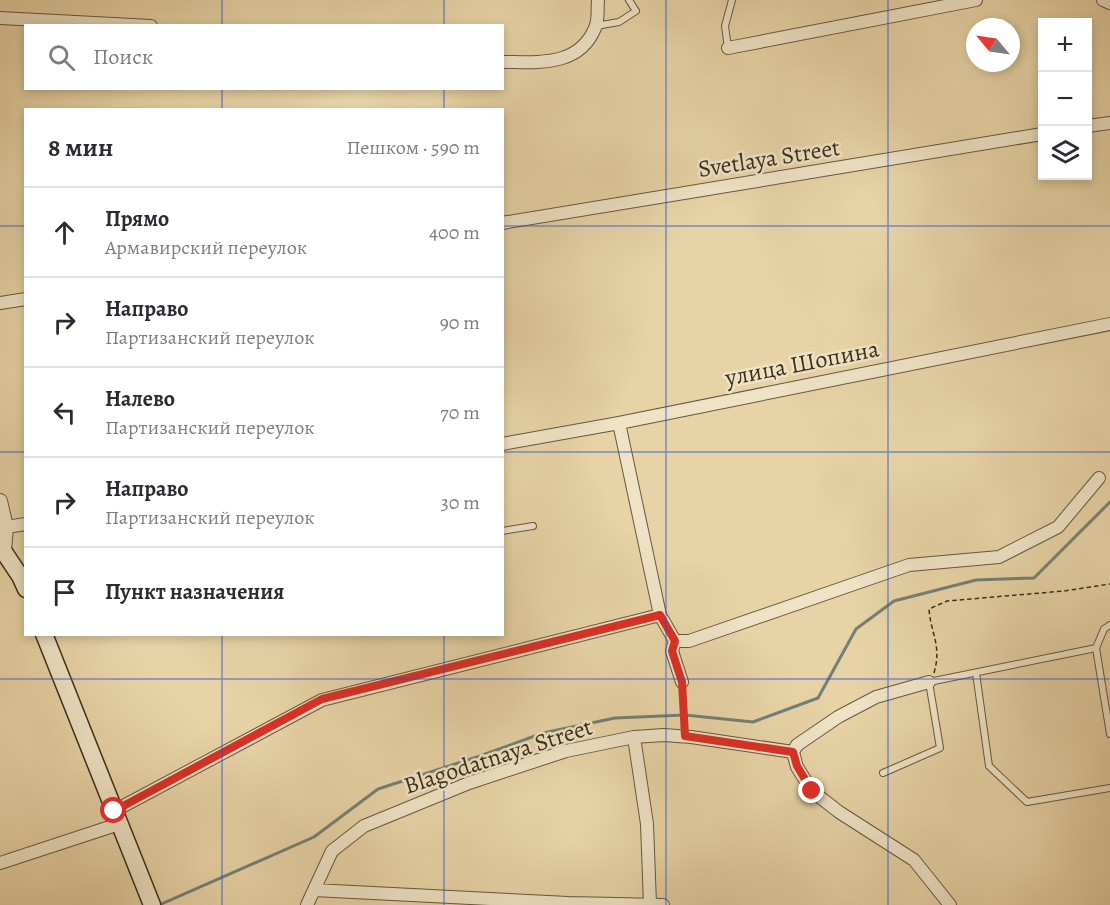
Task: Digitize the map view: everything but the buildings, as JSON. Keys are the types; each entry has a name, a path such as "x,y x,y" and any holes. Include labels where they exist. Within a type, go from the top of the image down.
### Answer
{"main road":[{"path":"2,548 24,585"},
{"path":"45,636 149,898"}],"street":[{"path":"504,62 554,62 583,48 596,26 598,0"},
{"path":"728,48 976,0"},
{"path":"1103,0 1110,3"},
{"path":"0,18 113,24"},
{"path":"1092,125 1110,123"},
{"name":"Svetlaya Street","path":"504,224 1038,135"},
{"path":"0,303 24,299"},
{"name":"улица Шопина","path":"504,444 620,423 1110,324"},
{"path":"620,423 660,615 675,641 672,651 682,682"},
{"path":"675,641 689,641 909,565 999,558 1058,527 1099,478"},
{"path":"0,501 6,527 2,548"},
{"path":"6,527 24,524"},
{"path":"0,863 116,818 322,699 660,615"},
{"path":"929,682 876,698 838,717 797,745 793,752 797,766 812,791 839,812 914,860 950,905"},
{"name":"Blagodatnaya Street","path":"307,905 332,851 364,826 408,806 469,783 567,750 634,737 685,736 793,752"},
{"path":"634,737 647,824 650,904"},
{"path":"314,890 568,903 663,905"}],"lane":[{"path":"596,26 619,22 636,11 629,0"},
{"path":"728,48 725,26 732,0"},
{"path":"504,531 534,526"},
{"path":"1110,625 1104,629 1096,648 1110,734"},
{"path":"883,772 940,748 929,682 1096,648"},
{"path":"976,673 989,766 1027,802 1110,788"}],"path":[{"path":"929,682 935,671 938,647 929,609 947,601 1064,591 1110,584"},
{"path":"682,682 685,736"}],"waterway":[{"path":"159,905 314,837 378,789 543,733 615,718 685,715 753,722 818,698 856,629 894,601 976,580 1034,578 1110,502"}],"route":[{"path":"114,811 322,699 660,615 675,641 672,651 682,682 685,736 793,752 797,766 812,791"}]}
